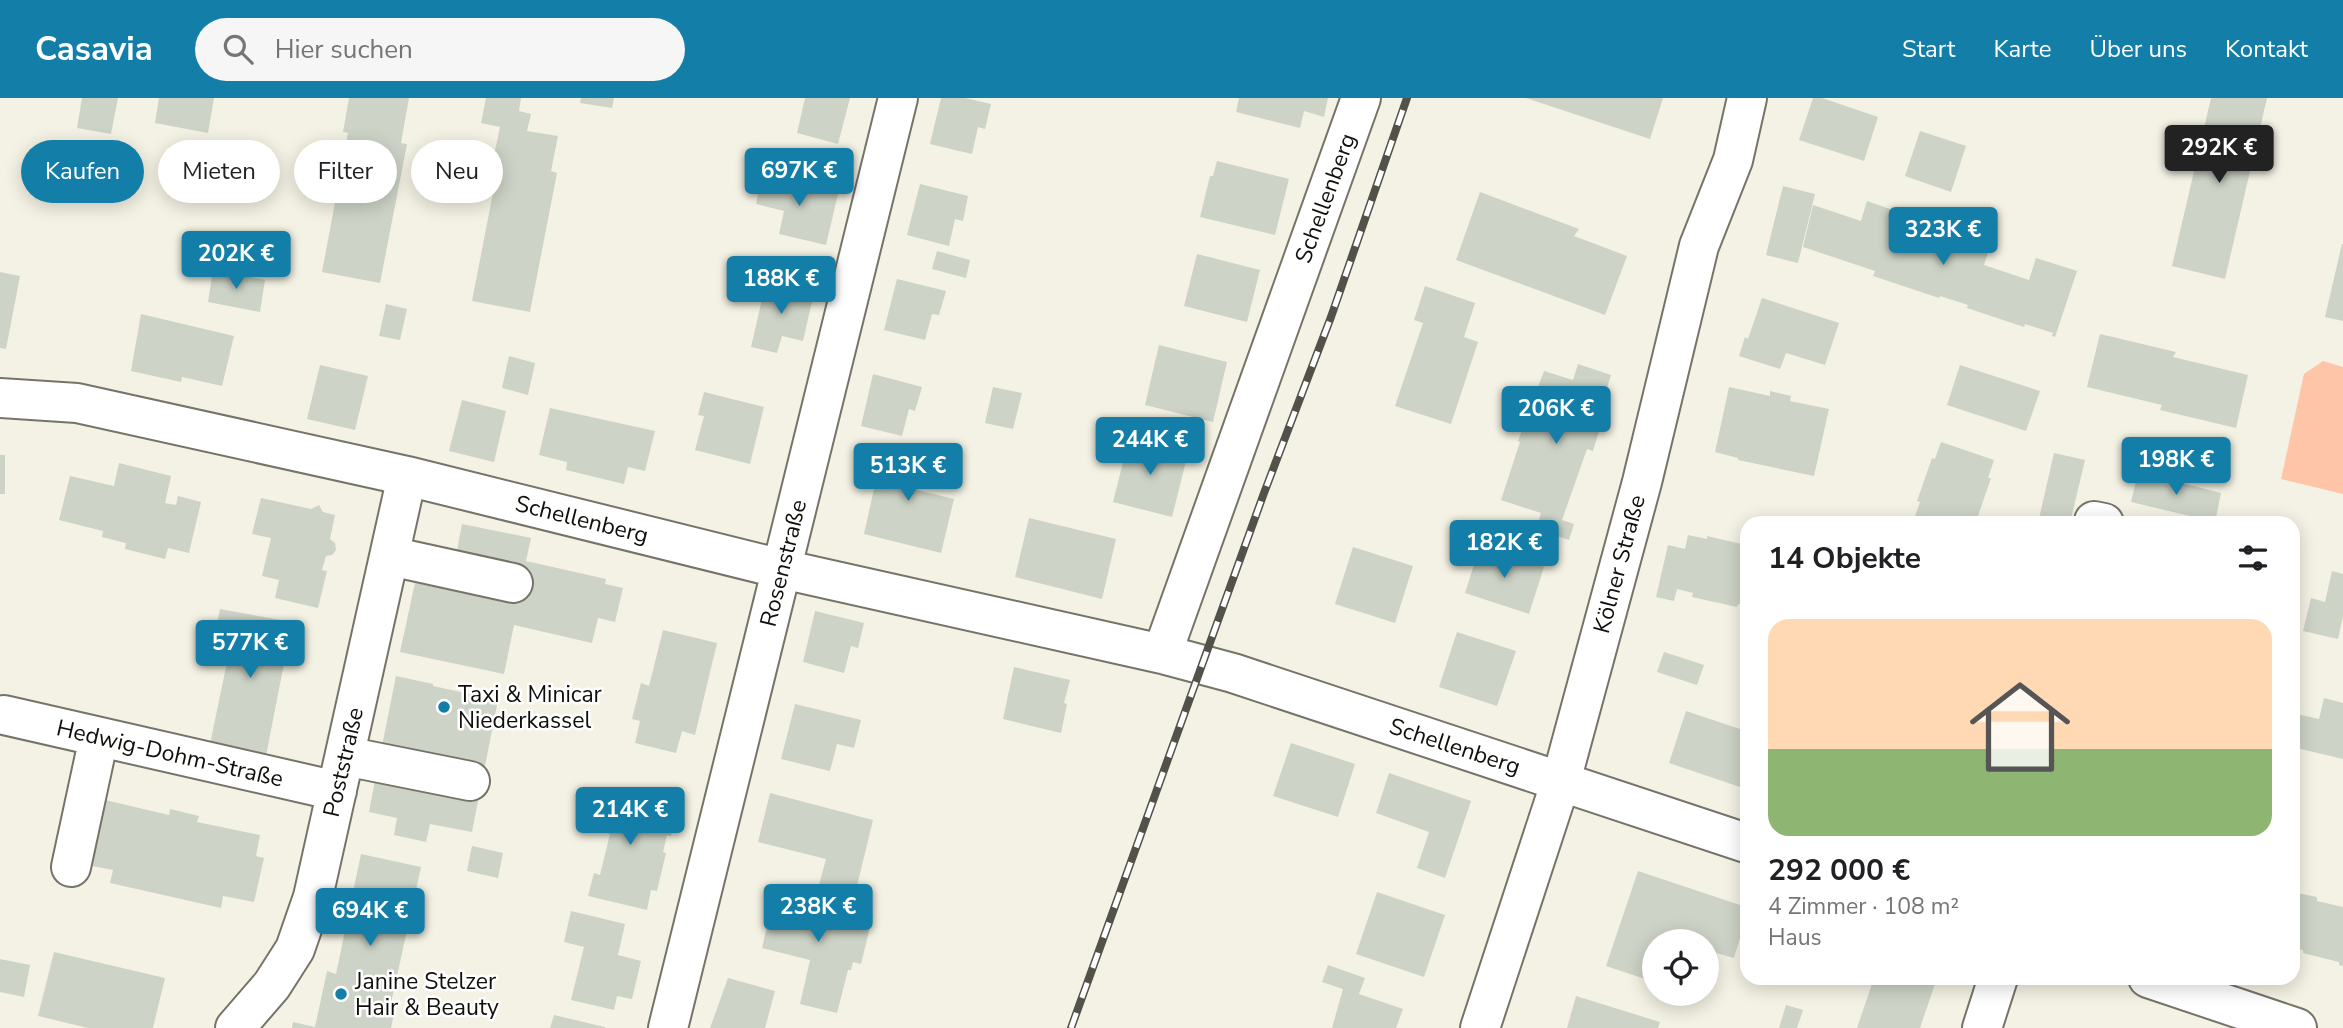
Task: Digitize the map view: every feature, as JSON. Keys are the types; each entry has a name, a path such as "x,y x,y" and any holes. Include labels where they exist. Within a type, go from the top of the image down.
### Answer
{"street":[{"name":"Rosenstraße","path":"668,1028 898,98"},
{"name":"Schellenberg","path":"1162,654 1361,98"},
{"name":"Kölner Straße","path":"1480,1028 1560,781 1642,482 1699,246 1733,160 1747,98"},
{"name":"Schellenberg","path":"0,398 77,403 407,476 782,569 1162,654 1233,673 1740,841"},
{"name":"Poststraße","path":"234,1028 272,985 295,949 313,897 407,476"},
{"path":"390,556 513,583"},
{"name":"Hedwig-Dohm-Straße","path":"4,715 99,737 341,773 470,781"},
{"path":"71,867 99,737"},
{"path":"1982,1028 1996,985"},
{"path":"2195,986 2297,1028"}],"shaded area":[{"path":"2323,361 2343,367 2343,494 2281,479 2304,374"}],"building":[{"path":"82,98 118,98 111,134 77,128"},
{"path":"159,98 214,98 208,133 155,123"},
{"path":"349,98 409,98 401,143 407,144 397,195 397,140 347,140 348,133 343,132"},
{"path":"486,98 521,98 519,111 531,114 527,131 558,136 551,171 557,173 530,312 472,301 491,203 503,203 503,140 497,140 500,127 481,123"},
{"path":"581,98 614,98 612,108 580,103"},
{"path":"805,98 850,98 838,144 797,133"},
{"path":"941,98 965,98 991,104 985,129 978,127 972,154 930,144"},
{"path":"1239,98 1328,98 1324,117 1304,111 1300,128 1236,112"},
{"path":"1526,98 1663,98 1650,139"},
{"path":"1813,98 1822,98 1878,117 1864,161 1799,140"},
{"path":"2211,98 2267,98 2225,279 2172,266"},
{"path":"1920,131 1966,146 1951,192 1905,176"},
{"path":"1217,161 1289,179 1275,235 1200,217 1210,176 1213,176"},
{"path":"762,175 838,194 826,245 779,234 784,211 756,204"},
{"path":"920,184 968,196 963,221 955,219 949,246 907,235"},
{"path":"1783,186 1815,194 1798,263 1766,255"},
{"path":"1480,192 1579,229 1574,236 1627,256 1605,315 1456,260"},
{"path":"1867,201 1907,215 1899,237 1945,252 1952,230 1991,243 1984,265 2029,280 2036,258 2077,271 2055,337 2052,336 2053,333 2025,324 2024,327 1967,308 1968,305 1873,276 1875,271 1803,247 1813,205 1861,221"},
{"path":"335,203 396,203 380,283 322,272"},
{"path":"2343,244 2343,321 2325,317"},
{"path":"937,251 970,260 966,278 932,269"},
{"path":"1197,254 1260,270 1247,322 1184,306"},
{"path":"213,270 265,280 260,312 208,302"},
{"path":"0,272 20,276 6,349 0,348"},
{"path":"897,279 946,291 939,315 932,314 925,340 884,330"},
{"path":"766,282 814,293 803,341 782,336 777,353 751,347"},
{"path":"1425,286 1475,303 1464,337 1478,342 1451,424 1395,406 1423,323 1414,320"},
{"path":"1762,298 1839,323 1825,365 1786,353 1780,369 1739,356"},
{"path":"386,304 407,309 400,340 379,336"},
{"path":"141,314 234,336 222,386 182,377 181,382 131,371"},
{"path":"2100,334 2176,352 2173,357 2248,375 2236,428 2160,410 2162,405 2087,387"},
{"path":"1159,345 1227,362 1213,422 1145,405"},
{"path":"509,356 535,363 528,395 502,388"},
{"path":"1578,364 1611,375 1594,430 1599,431 1593,451 1587,449 1562,520 1574,524 1569,540 1536,529 1541,513 1501,500 1520,442 1518,441 1544,371 1573,380"},
{"path":"320,365 368,376 355,430 307,419"},
{"path":"1960,365 2040,391 2026,431 1947,405"},
{"path":"873,374 922,387 915,411 909,409 902,436 861,426"},
{"path":"993,387 1022,393 1013,429 985,423"},
{"path":"1729,387 1770,396 1770,391 1791,396 1790,401 1829,409 1814,476 1738,460 1715,452"},
{"path":"704,392 764,407 750,464 695,450 704,416 698,415"},
{"path":"462,400 506,411 494,462 449,451"},
{"path":"550,408 655,431 645,471 628,467 624,484 566,470 567,462 539,455"},
{"path":"1129,438 1188,453 1172,517 1113,502"},
{"path":"1941,442 1994,460 1978,516 1915,516 1920,502 1917,501 1932,458 1935,459"},
{"path":"898,446 947,459 942,479 904,469 900,486 954,499 941,553 864,534 876,480 865,478 870,461 893,467"},
{"path":"2054,453 2085,460 2072,516 2040,516"},
{"path":"0,455 5,455 5,494 0,494"},
{"path":"119,463 171,476 165,503 176,505 178,496 201,502 189,553 168,548 165,559 125,549 126,543 102,537 103,531 59,520 70,476 114,486"},
{"path":"2138,472 2221,493 2216,516 2190,516 2131,502"},
{"path":"261,498 311,509 319,505 323,512 335,515 330,539 335,543 336,550 332,555 326,556 322,570 327,571 318,608 275,598 279,580 262,576 271,538 252,534"},
{"path":"1029,518 1116,539 1102,599 1015,577"},
{"path":"462,524 531,538 526,561 606,579 605,584 623,588 615,622 598,618 592,643 514,625 504,674 400,652 415,583 518,604 524,570 456,556"},
{"path":"1688,535 1707,539 1707,536 1740,544 1740,604 1737,607 1692,597 1693,593 1677,589 1674,601 1656,597 1668,545 1685,549"},
{"path":"1480,546 1544,567 1529,614 1465,593"},
{"path":"1353,547 1413,566 1395,623 1335,604"},
{"path":"2332,571 2343,574 2343,616 2338,639 2303,631 2311,598 2325,602"},
{"path":"220,609 292,622 266,756 210,744 231,643 214,640"},
{"path":"815,611 864,623 858,648 851,646 844,673 803,662"},
{"path":"663,630 717,643 695,735 682,731 676,753 635,743 640,721 632,719 641,683 649,686"},
{"path":"1457,632 1516,651 1497,706 1439,687"},
{"path":"1664,652 1704,665 1697,685 1657,672"},
{"path":"1014,667 1070,680 1061,733 1003,719"},
{"path":"396,676 498,700 485,766 382,746"},
{"path":"2324,698 2343,703 2343,759 2300,749 2300,715 2319,719"},
{"path":"795,704 861,720 854,748 837,744 830,771 781,759"},
{"path":"1686,711 1740,729 1740,787 1669,763"},
{"path":"1291,743 1355,764 1338,817 1273,796"},
{"path":"1389,773 1471,801 1445,878 1417,868 1429,832 1376,813"},
{"path":"375,780 478,801 472,832 430,824 426,842 394,835 397,818 369,812"},
{"path":"596,789 677,808 671,836 667,835 663,852 666,853 657,891 651,890 647,910 588,896 594,873 600,875 610,834 587,828"},
{"path":"770,793 873,820 855,894 819,885 826,859 758,842"},
{"path":"105,800 169,815 170,809 199,816 197,822 260,835 256,856 264,858 254,902 223,896 221,908 110,883 113,870 82,864 91,819 101,821"},
{"path":"472,846 503,853 498,878 467,871"},
{"path":"361,854 421,867 391,1003 396,1004 391,1028 292,1028 293,1022 315,1027 327,971 336,974"},
{"path":"1638,871 1740,905 1740,938 1734,958 1719,954 1719,929 1642,929 1642,978 1606,966"},
{"path":"775,891 873,915 861,964 853,962 851,970 848,970 837,1013 800,1004 810,960 762,948"},
{"path":"1377,892 1445,915 1424,977 1356,954"},
{"path":"2300,894 2343,907 2343,966 2339,965 2339,962 2303,953 2300,949"},
{"path":"571,911 625,924 618,955 641,961 632,999 617,996 614,1010 571,1000 584,947 564,942"},
{"path":"54,952 165,978 153,1028 88,1028 38,1016"},
{"path":"0,959 30,965 24,997 0,992"},
{"path":"1328,965 1365,978 1359,994 1403,1009 1396,1028 1332,1028 1343,989 1322,982"},
{"path":"728,978 775,991 765,1028 710,1028"},
{"path":"1872,985 1935,985 1920,1028 1857,1028"},
{"path":"1576,996 1660,1022 1658,1028 1567,1028"},
{"path":"1786,1005 1803,1010 1797,1028 1779,1028"},
{"path":"554,1015 605,1027 605,1028 550,1028"}],"railway":[{"path":"1071,1028 1264,493 1331,317 1407,98"}],"place":[{"name":"Taxi & Minicar Niederkassel","path":"444,707"},
{"name":"Janine Stelzer Hair & Beauty","path":"341,994"}]}
